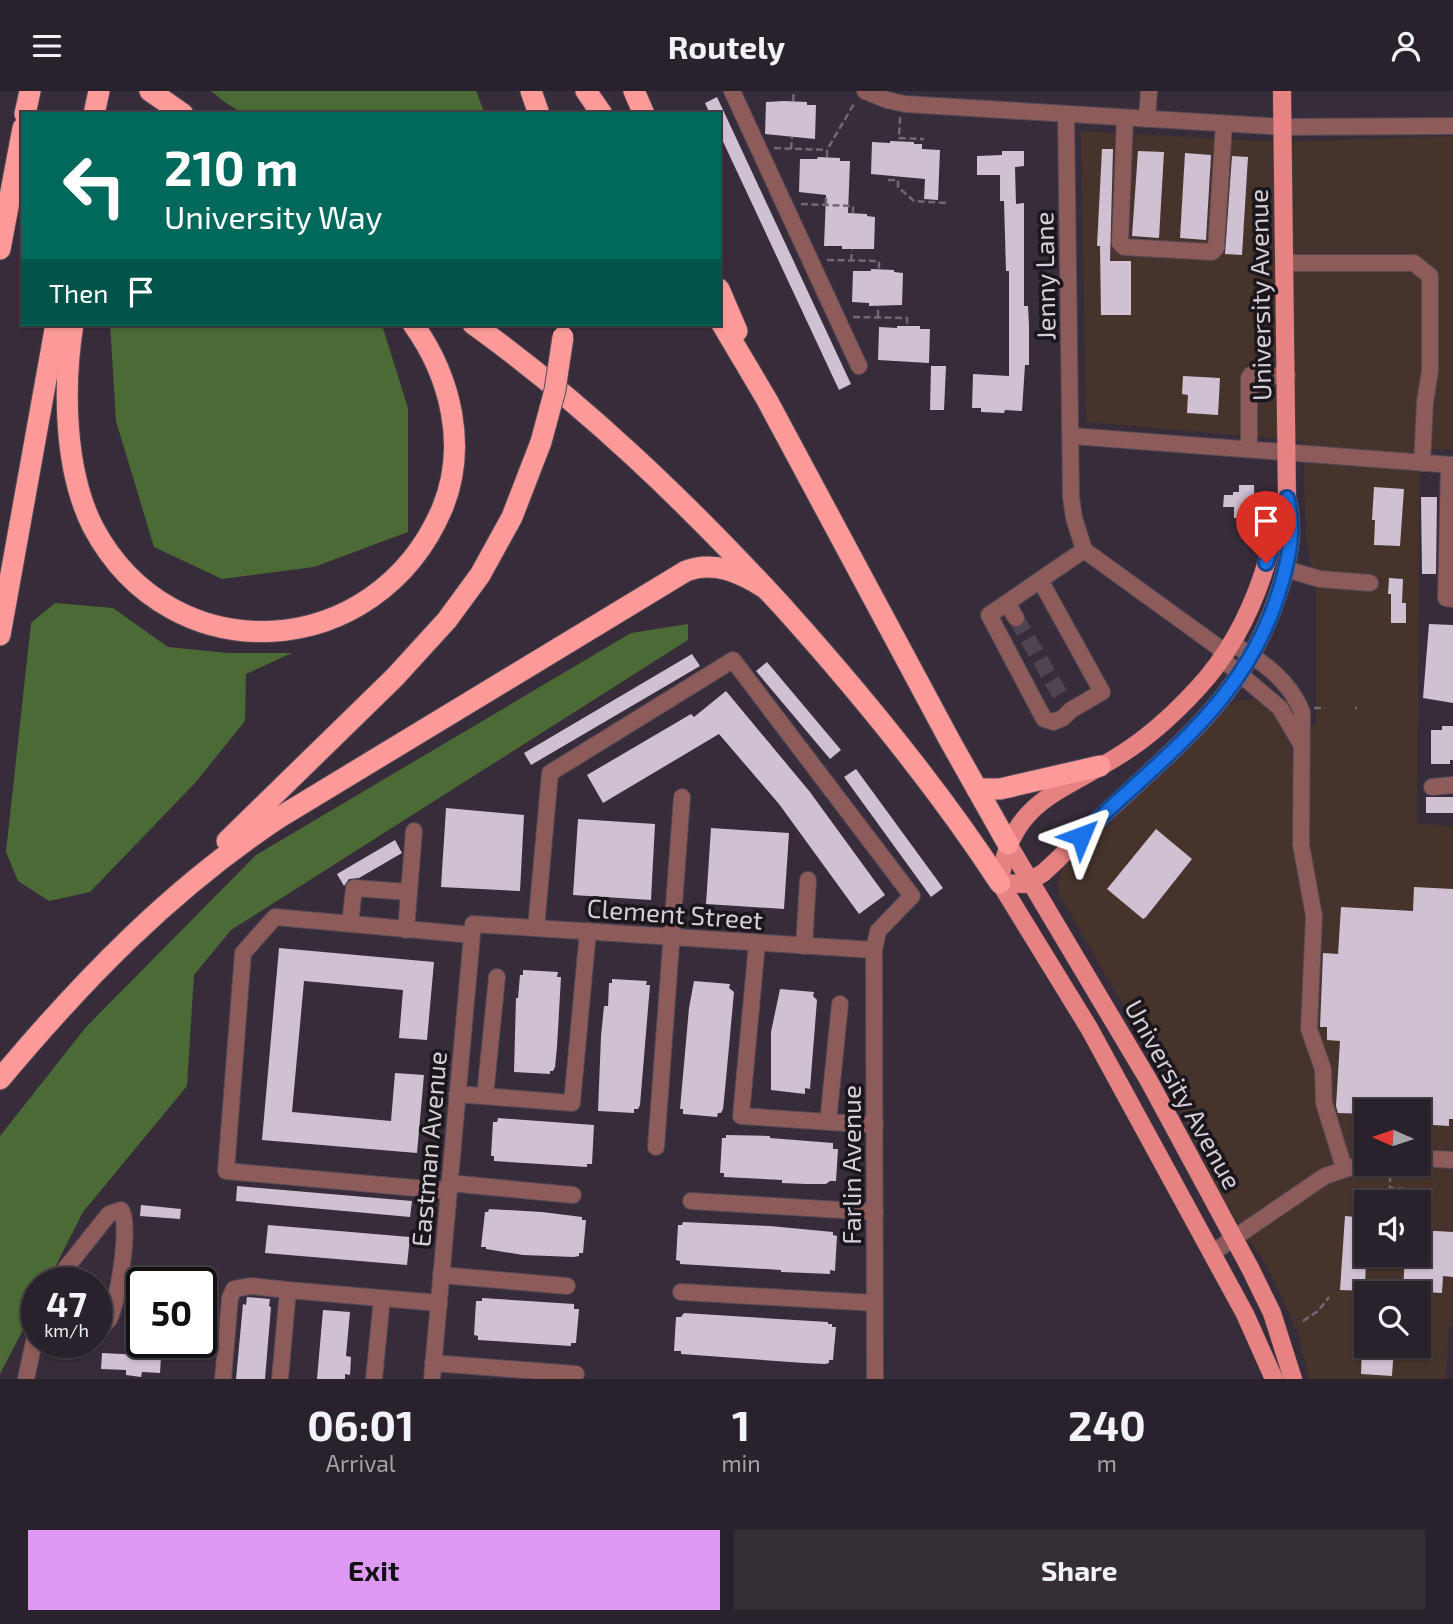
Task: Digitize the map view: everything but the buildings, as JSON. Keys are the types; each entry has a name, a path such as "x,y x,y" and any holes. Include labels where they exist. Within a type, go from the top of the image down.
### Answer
{"highway":[{"path":"26,112 30,91"},
{"path":"94,112 99,91"},
{"path":"108,112 113,91"},
{"path":"150,91 180,112"},
{"path":"172,91 199,112"},
{"path":"531,91 538,112"},
{"path":"586,91 601,112"},
{"path":"634,91 643,112"},
{"path":"0,249 21,139"},
{"path":"721,294 767,400"},
{"path":"721,322 767,400 1008,844"},
{"path":"0,635 56,326"},
{"path":"73,326 68,373 71,451 85,507 94,528 132,579 150,594 195,619 223,627 254,631 313,625 342,615 368,601 391,584 414,559 433,529 451,483 455,434 440,368 414,326"},
{"path":"477,326 514,353 627,449 688,506 823,652 876,716 941,800 1000,883"},
{"path":"0,1079 104,962 185,887 209,859 413,659 447,620 480,575 512,517 541,442 555,390 564,330"},
{"path":"185,887 302,803 682,574 701,567 722,568 738,573 765,588"},
{"path":"977,789 1000,789 1100,766"}],"main road":[{"name":"University Avenue","path":"1282,91 1287,498"},
{"path":"1287,498 1292,531 1285,569 1272,612 1241,675 1185,739 1049,867 1030,882 1019,885 1000,883 1008,844 1021,821 1042,801 1135,745 1167,719 1198,688 1226,651 1256,594 1287,498"},
{"name":"University Avenue","path":"1008,844 1149,1081 1234,1238 1272,1313 1293,1379"},
{"name":"University Avenue","path":"1000,883 1089,1028 1248,1321 1274,1379"}],"street":[{"path":"732,91 859,366"},
{"path":"1147,119 1149,91"},
{"path":"861,95 900,103 1224,124 1283,127 1453,127"},
{"name":"Jenny Lane","path":"1066,115 1071,497 1084,550"},
{"path":"1125,118 1120,243 1124,247 1212,252 1216,248 1224,124"},
{"path":"1285,263 1414,263 1430,276 1430,371 1425,402 1422,463"},
{"path":"1249,448 1249,378 1251,375 1287,376"},
{"path":"1072,436 1451,465 1446,599 1453,599"},
{"path":"1040,580 1102,692 1067,704 1063,718 1053,722 1044,719 989,615 1007,603 1040,580 1084,550 1226,651 1241,675 1280,708 1301,744"},
{"path":"1285,569 1320,579 1370,583"},
{"path":"1007,603 1016,618"},
{"path":"1226,651 1252,656 1277,676 1298,704 1303,720 1301,845 1314,916 1309,1029 1324,1069 1324,1103 1344,1168"},
{"path":"536,928 550,773 733,660 912,895 878,931 874,950"},
{"path":"1432,787 1453,785"},
{"path":"656,1147 682,797"},
{"path":"406,930 414,831"},
{"path":"804,946 808,880"},
{"path":"350,924 354,888 409,892"},
{"name":"Clement Street","path":"449,1187 226,1171 243,953 275,917 406,930 536,928 874,950"},
{"name":"Eastman Avenue","path":"433,1371 472,930"},
{"path":"457,1094 572,1103 588,932"},
{"path":"757,943 741,1116 875,1125"},
{"name":"Farlin Avenue","path":"874,950 875,1379"},
{"path":"485,1096 497,977"},
{"path":"828,1122 840,1004"},
{"path":"1432,1159 1453,1160"},
{"path":"1212,1253 1320,1178 1354,1165"},
{"path":"449,1187 573,1195"},
{"path":"691,1201 875,1212"},
{"path":"69,1267 109,1214 121,1210 125,1222 119,1281 112,1308"},
{"path":"441,1275 568,1286"},
{"path":"223,1379 230,1298 234,1289 251,1286 439,1303"},
{"path":"280,1379 288,1290"},
{"path":"681,1292 875,1303"},
{"path":"374,1379 382,1298"},
{"path":"26,1379 31,1358"},
{"path":"433,1371 576,1374"}],"path":[{"path":"793,101 794,91"},
{"path":"827,157 827,150 861,95"},
{"path":"900,103 899,138 924,139"},
{"path":"792,137 792,149"},
{"path":"773,148 827,150"},
{"path":"888,180 898,180 898,187 914,201 946,202"},
{"path":"826,195 826,205"},
{"path":"800,204 853,206 853,213"},
{"path":"851,261 852,250"},
{"path":"827,261 879,261 879,269"},
{"path":"878,306 878,317"},
{"path":"853,317 907,318 907,326"},
{"path":"1311,709 1325,708"},
{"path":"1390,1176 1390,1188 1421,1190"},
{"path":"1303,1321 1318,1311 1329,1297"}],"shaded area":[{"path":"1081,131 1283,142 1453,136 1453,450 1420,449 1417,823 1453,827 1453,1326 1449,1327 1446,1379 1309,1379 1299,1335 1268,1268 1220,1194 1159,1066 1059,895 1057,883 1064,867 1231,704 1257,699 1274,713 1288,732 1292,758 1309,758 1308,725 1316,725 1316,590 1306,537 1303,441 1086,422"}],"green space":[{"path":"211,91 476,91 484,112 241,112"},
{"path":"110,326 382,326 408,408 408,532 314,567 222,579 154,547 116,421"},
{"path":"55,603 113,608 168,647 228,653 292,653 246,674 245,721 195,783 90,892 49,901 18,881 6,852 31,623"},
{"path":"688,624 688,640 231,930 194,975 187,1086 83,1212 55,1267 21,1267 21,1334 0,1374 0,1136 86,1027 256,855 631,633"}],"tunnel":[{"path":"1016,618 1062,698"}],"route":[{"path":"1081,836 1204,720 1247,666 1272,612 1285,569 1292,531 1287,498 1266,563"}]}
